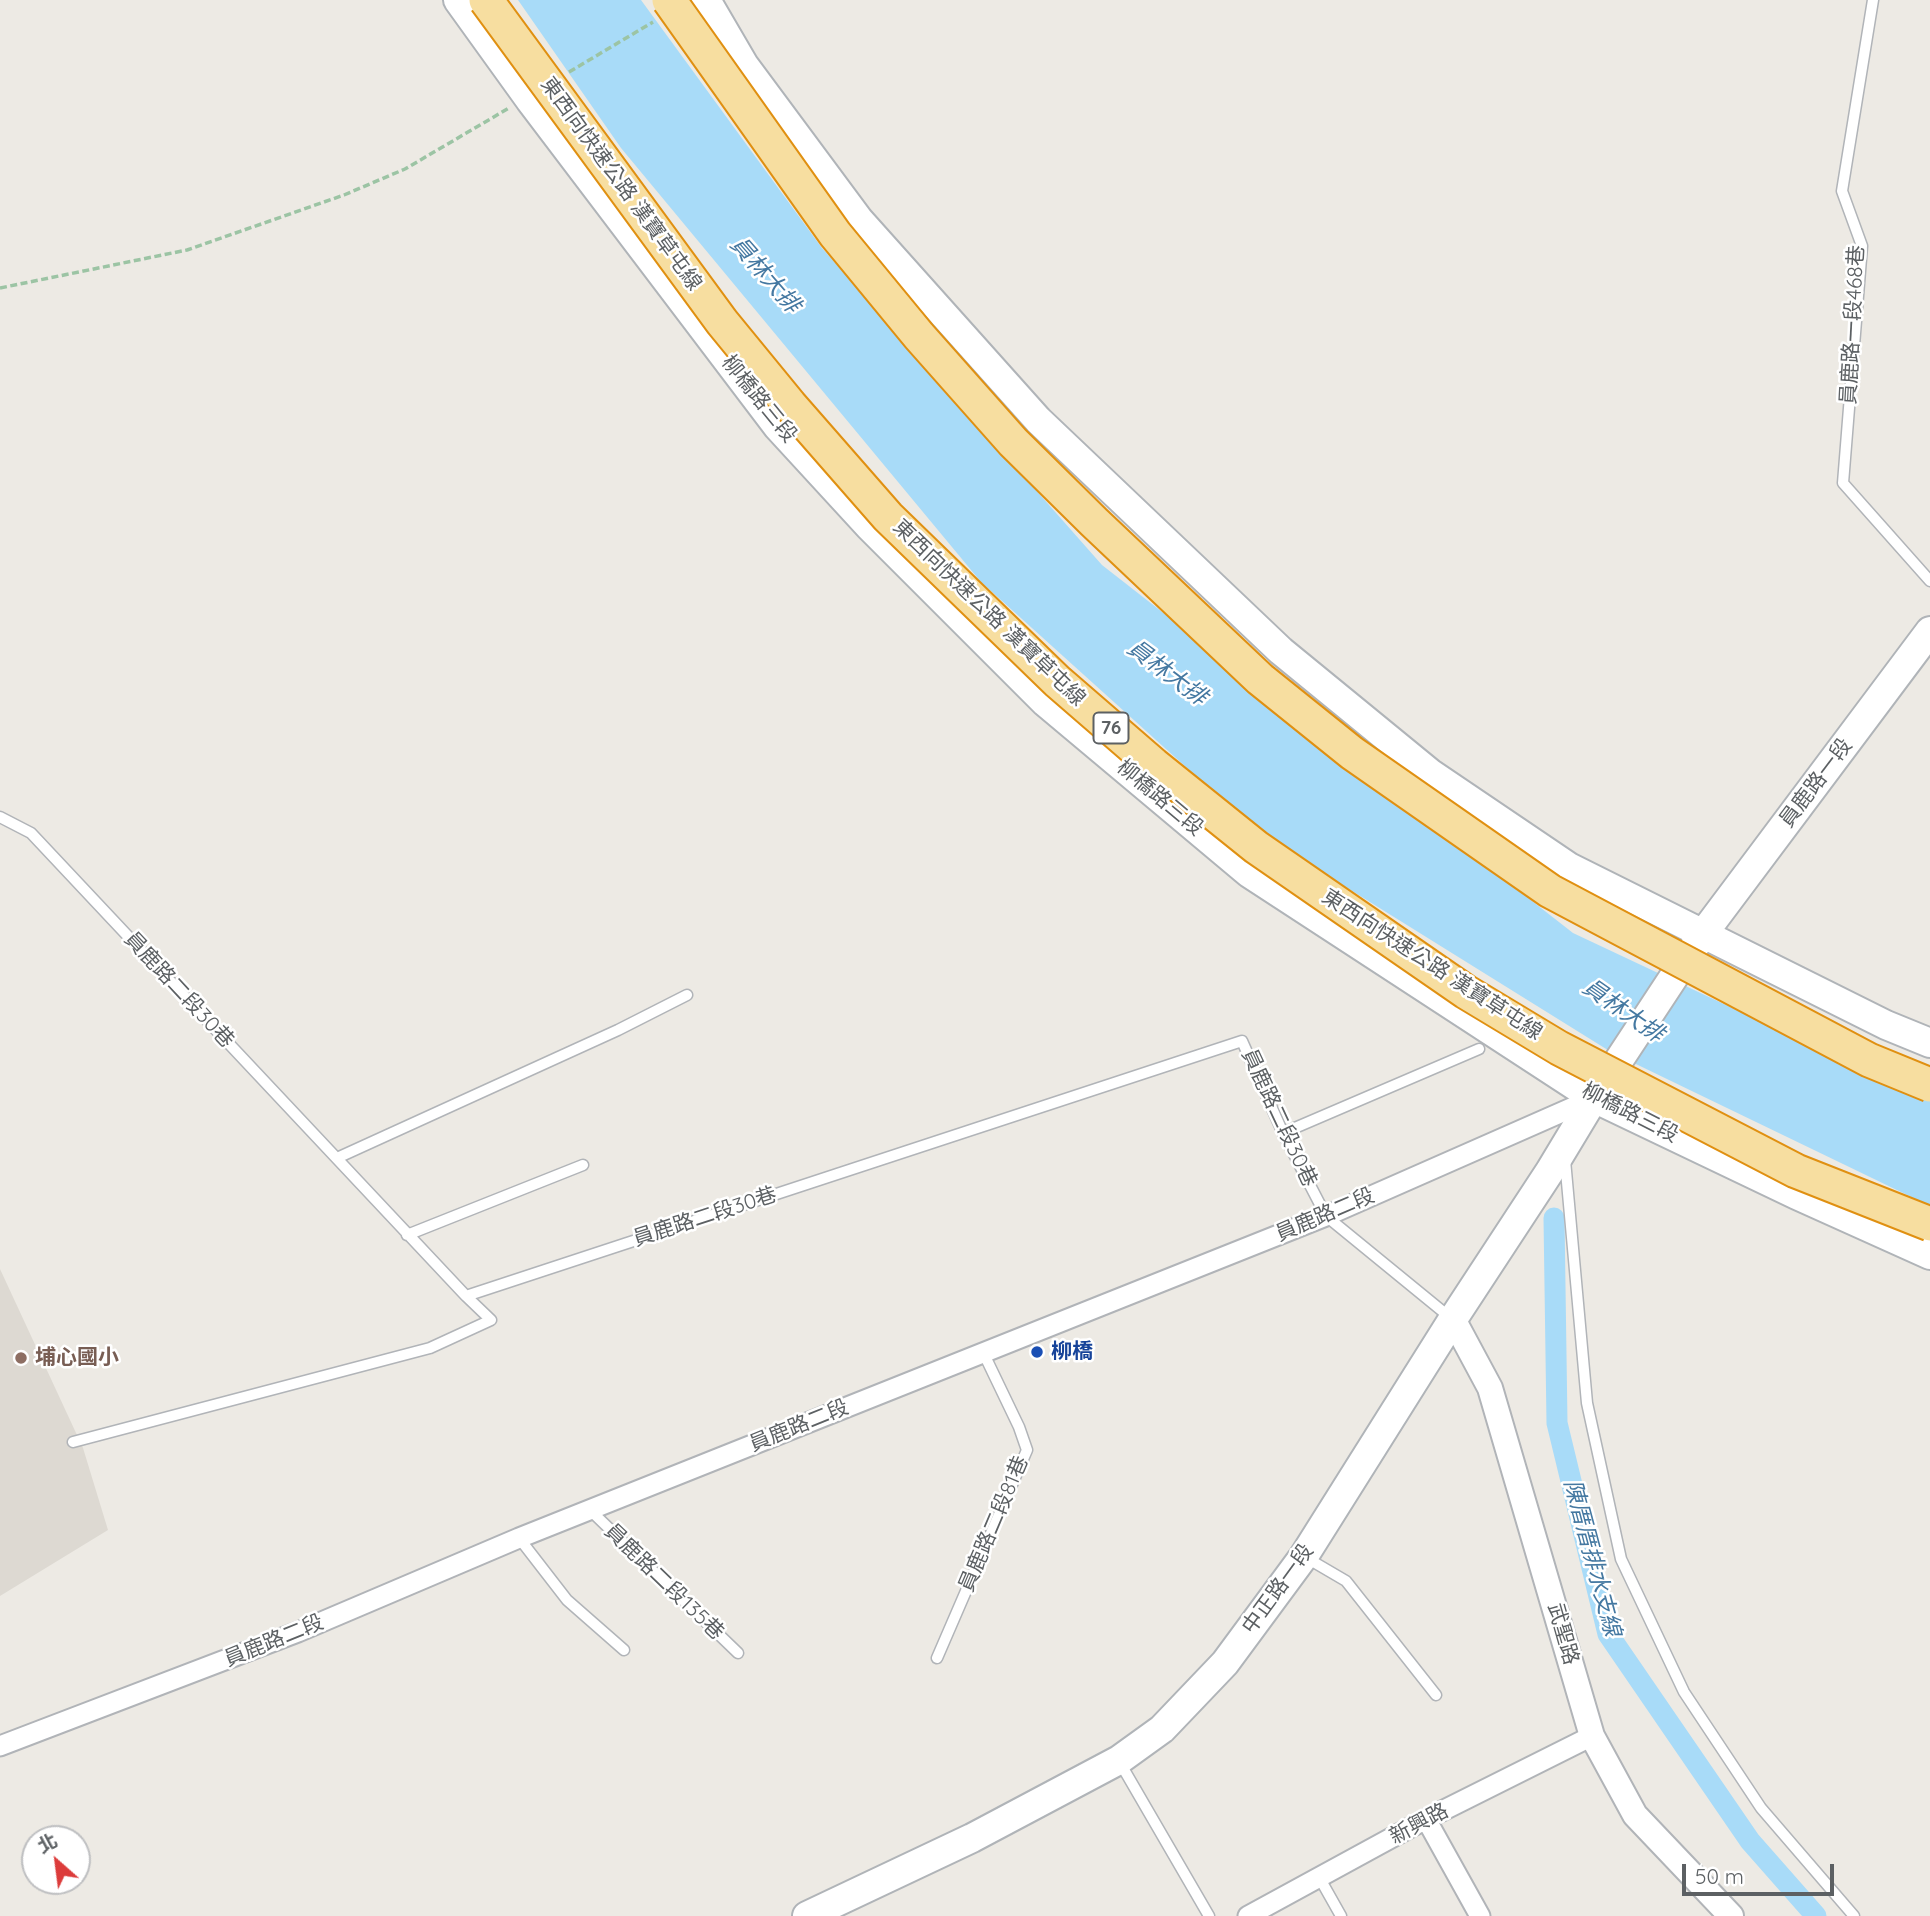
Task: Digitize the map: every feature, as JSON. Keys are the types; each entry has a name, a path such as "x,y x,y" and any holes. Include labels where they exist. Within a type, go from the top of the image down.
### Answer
{"highway":[{"name":"東西向快速公路 漢寶草屯線","path":"486,0 722,322 807,425 888,517 1057,681 1154,765 1256,847 1466,992 1559,1048 1796,1171 1930,1224"},
{"path":"663,10 835,234 919,336 1013,442 1260,679 1352,753 1550,891 1868,1060 1930,1085"}],"main road":[{"name":"柳橋路三段","path":"458,0 527,97 778,427 869,526 1045,702 1249,873 1594,1098 1930,1255"},
{"path":"706,0 744,65 859,220 1038,420 1281,651 1430,773 1569,867 1886,1025 1930,1044"},
{"name":"員鹿路一段","path":"1675,975 1930,631"},
{"name":"中正路一段","path":"807,1916 972,1838 1119,1760 1162,1729 1225,1663 1304,1556 1452,1319 1675,975"}],"street":[{"name":"員鹿路二段","path":"0,1746 298,1632 519,1538 1326,1216 1594,1098"},
{"name":"武聖路","path":"1452,1319 1490,1388 1592,1736 1634,1815 1731,1916"},
{"name":"新興路","path":"1248,1916 1426,1819 1592,1736"},
{"path":"1426,1819 1480,1916"}],"lane":[{"name":"員鹿路一段468巷","path":"1873,0 1842,191 1862,246 1843,483 1930,581"},
{"name":"員鹿路二段30巷","path":"0,817 31,833 466,1296 1242,1041 1283,1133 1326,1216 1452,1319"},
{"path":"337,1158 618,1030 687,995"},
{"path":"1283,1133 1479,1049"},
{"path":"1564,1148 1587,1403 1621,1559 1684,1692 1761,1808 1854,1916"},
{"path":"407,1235 583,1166"},
{"path":"73,1442 430,1348 491,1320 466,1296"},
{"name":"員鹿路二段81巷","path":"937,1658 1027,1450 984,1352"},
{"name":"員鹿路二段135巷","path":"590,1510 738,1653"},
{"path":"519,1538 567,1600 624,1650"},
{"path":"1304,1556 1346,1581 1436,1695"},
{"path":"1119,1760 1209,1916"},
{"path":"1319,1877 1341,1916"}],"path":[{"path":"567,74 663,10"},
{"path":"0,288 187,250 344,195 405,169 527,97"}],"shaded area":[{"name":"埔心國小","path":"0,1269 83,1448 108,1530 0,1596"}],"water":[{"name":"員林大排","path":"518,0 641,0 822,248 1102,565 1573,933 1930,1101 1930,1206 1611,1052 1259,833 981,582 621,148"}],"waterway":[{"name":"陳厝厝排水支線","path":"1554,1218 1557,1423 1608,1634 1750,1841 1816,1916"}],"place":[{"name":"柳橋","path":"1037,1352"},
{"name":"埔心國小","path":"21,1358"}]}
